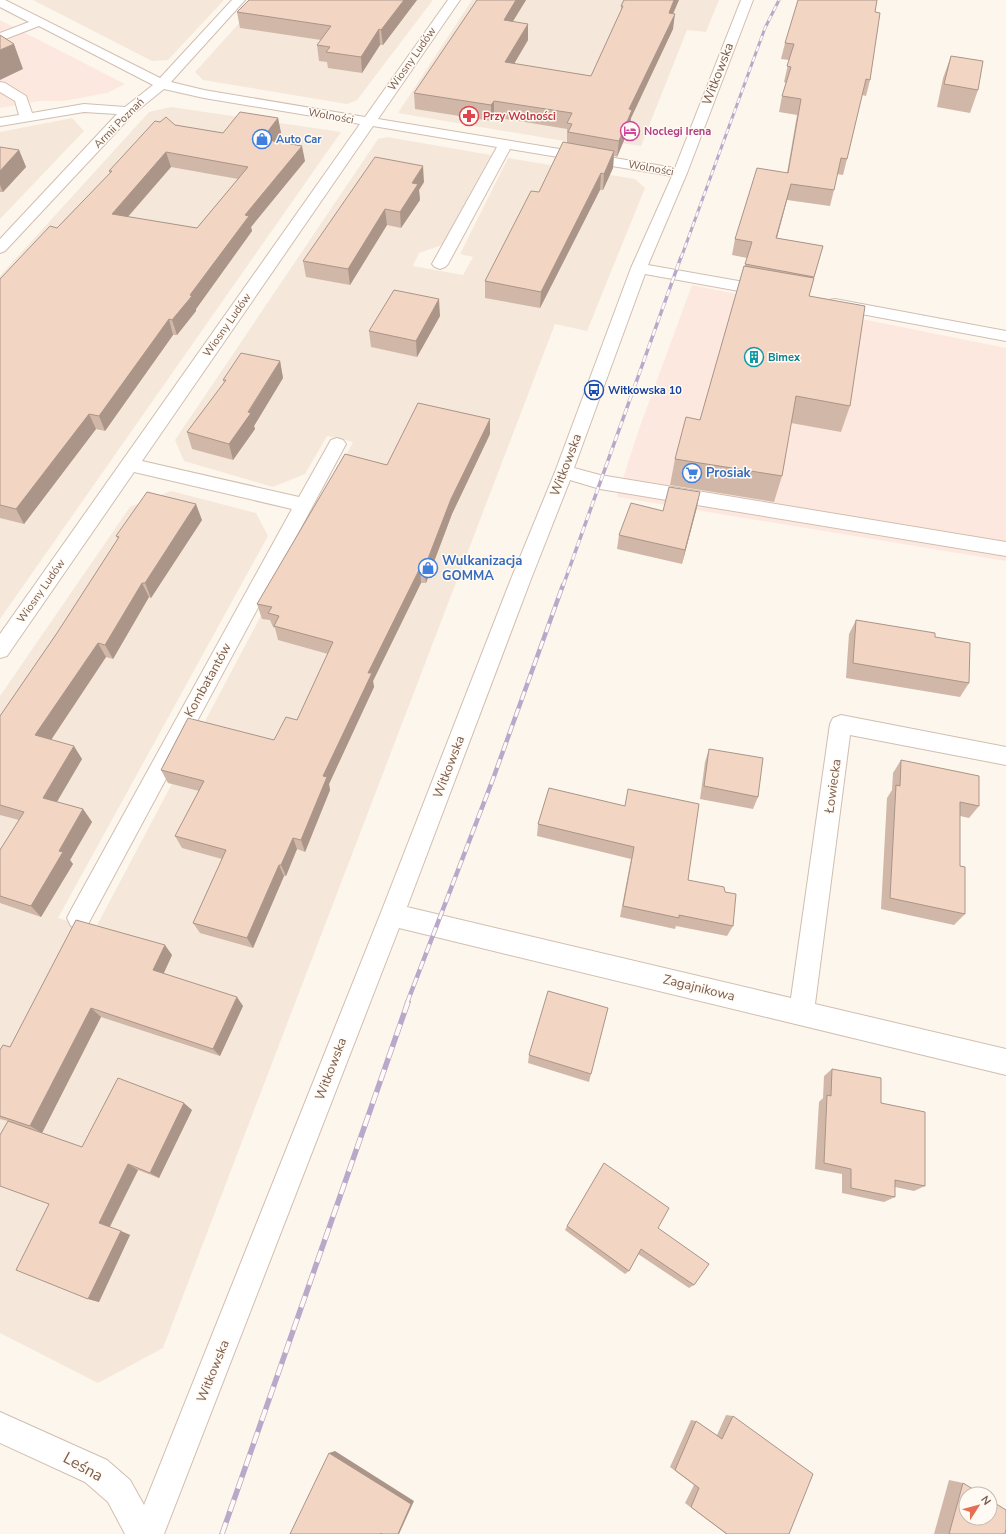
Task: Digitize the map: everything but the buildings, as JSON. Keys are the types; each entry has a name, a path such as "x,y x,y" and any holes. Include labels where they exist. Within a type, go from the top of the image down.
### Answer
{"street":[{"name":"Armii Poznań","path":"0,248 128,112 162,84 239,0"},
{"name":"Wiosny Ludów","path":"0,650 454,0"},
{"name":"Witkowska","path":"148,1534 392,915 521,579 564,472 639,268 680,173 747,0"},
{"name":"Wolności","path":"0,2 162,84 204,94 680,173"},
{"path":"0,37 39,22"},
{"path":"0,86 21,99 26,117"},
{"path":"0,122 84,108 128,112"},
{"path":"440,264 506,144"},
{"path":"639,268 778,293"},
{"path":"817,301 1006,336"},
{"name":"Kombatantów","path":"79,918 337,444"},
{"path":"129,464 303,505"},
{"path":"564,472 600,482 1006,549"},
{"name":"Łowiecka","path":"801,1013 841,724 1006,756"},
{"name":"Zagajnikowa","path":"392,915 1006,1062"},
{"name":"Leśna","path":"0,1427 96,1471 119,1491 142,1534"}],"shaded area":[{"path":"33,0 224,0 168,60 152,61"},
{"path":"260,0 433,0 357,100 347,104 203,80 195,72"},
{"path":"472,0 719,0 706,32 687,30 641,146 614,142 611,149 398,113"},
{"path":"0,20 125,84 107,93 64,101 40,101 0,108"},
{"path":"171,107 341,132 0,619 0,276 149,112"},
{"path":"72,118 84,131 0,219 0,132"},
{"path":"387,137 491,155 442,245 419,253 413,266 463,275 473,257 460,254 508,158 635,179 645,188 587,331 555,324 163,1348 98,1383 0,1333 0,696 130,507 171,491 256,513 268,536 58,918 95,929 353,442 327,436 305,474 273,487 184,461 175,440 378,139"},
{"path":"692,285 1006,348 1006,561 617,497 639,429"}],"railway":[{"path":"681,258 765,28 779,0"},
{"path":"563,586 681,257"},
{"path":"407,1003 493,779 563,585"},
{"path":"222,1534 408,1002"}],"place":[{"name":"Przy Wolności","path":"469,116"},
{"name":"Noclegi Irena","path":"630,131"},
{"name":"Auto Car","path":"262,139"},
{"name":"Bimex","path":"754,357"},
{"name":"Witkowska 10","path":"594,390"},
{"name":"Prosiak","path":"692,473"},
{"name":"Wulkanizacja GOMMA","path":"428,568"}]}
